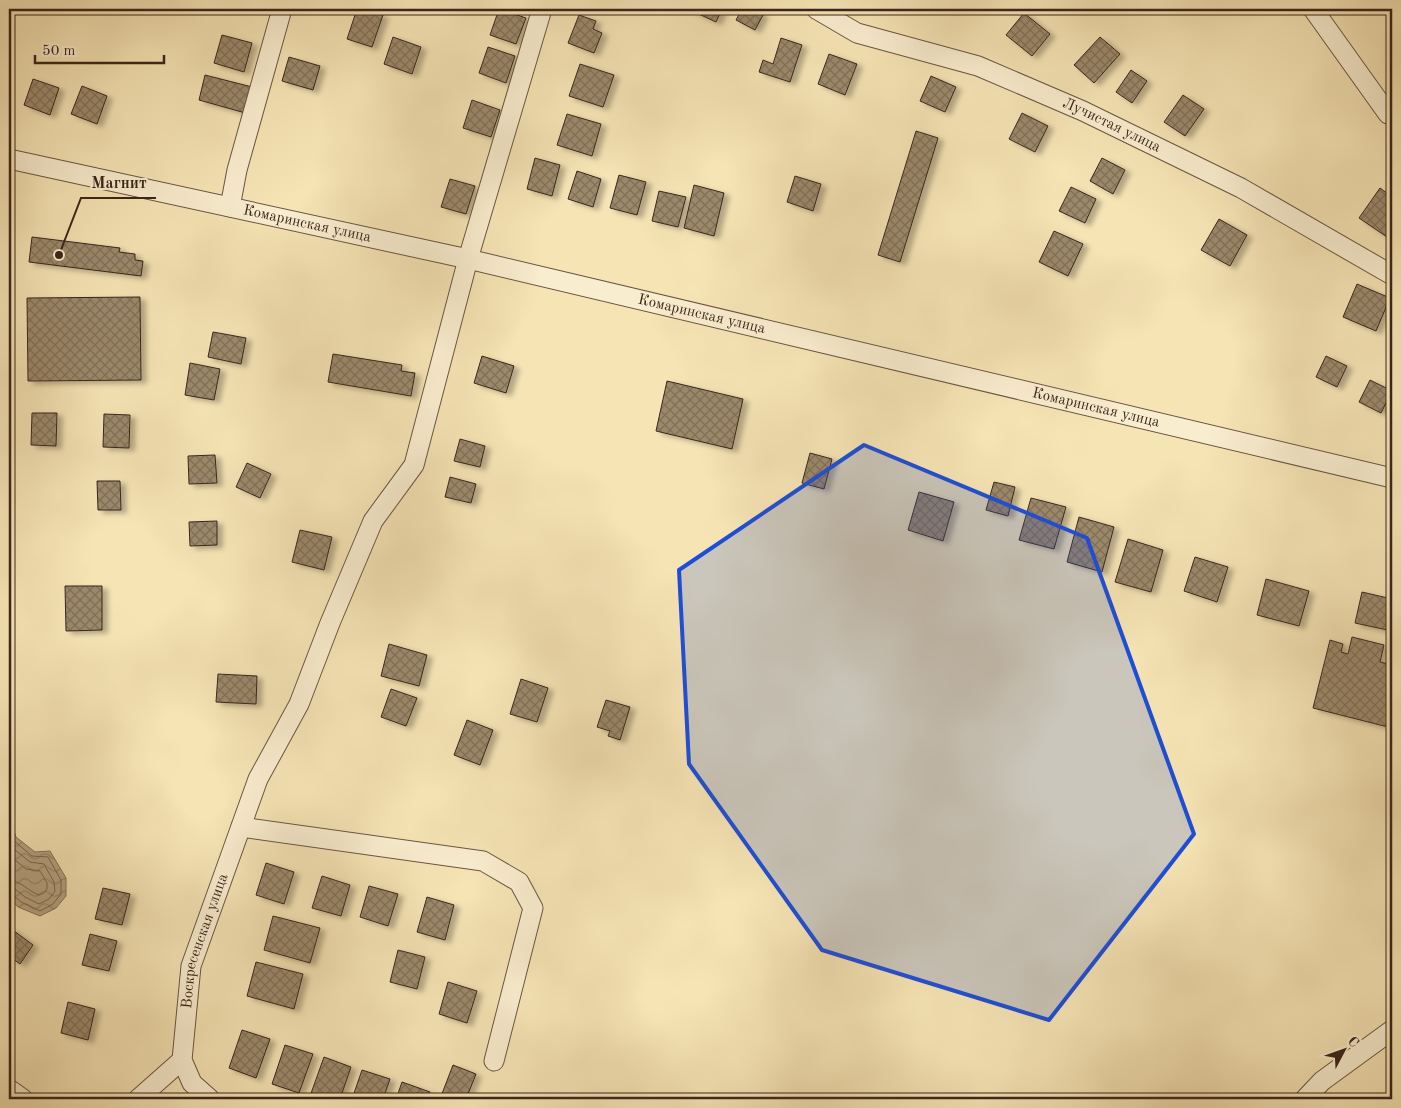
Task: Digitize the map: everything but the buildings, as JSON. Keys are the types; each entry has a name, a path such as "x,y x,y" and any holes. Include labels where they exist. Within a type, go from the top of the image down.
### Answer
{"street":[{"path":"230,207 237,170 282,9"},
{"name":"Воскресенская улица","path":"210,1098 192,1083 182,1060 191,966 258,779 299,704 330,623 373,521 414,465 468,259 542,9"},
{"name":"Лучистая улица","path":"816,9 857,34 978,66 1083,111 1241,188 1392,275"},
{"path":"1313,9 1388,114 1392,112"},
{"name":"Комаринская улица","path":"9,159 468,259 1392,478"},
{"path":"241,827 483,861 519,882 533,908 494,1061"},
{"path":"1305,1099 1322,1080 1392,1030"},
{"path":"138,1099 182,1060"},
{"path":"9,1089 23,1099"}],"highlighted area":[{"path":"864,445 1087,538 1194,834 1049,1020 822,950 689,764 679,570"}],"water":[{"path":"9,818 16,837 35,852 50,851 66,878 66,896 56,908 40,916 18,907 9,897"}],"place":[{"name":"Магнит","path":"59,255"}]}
